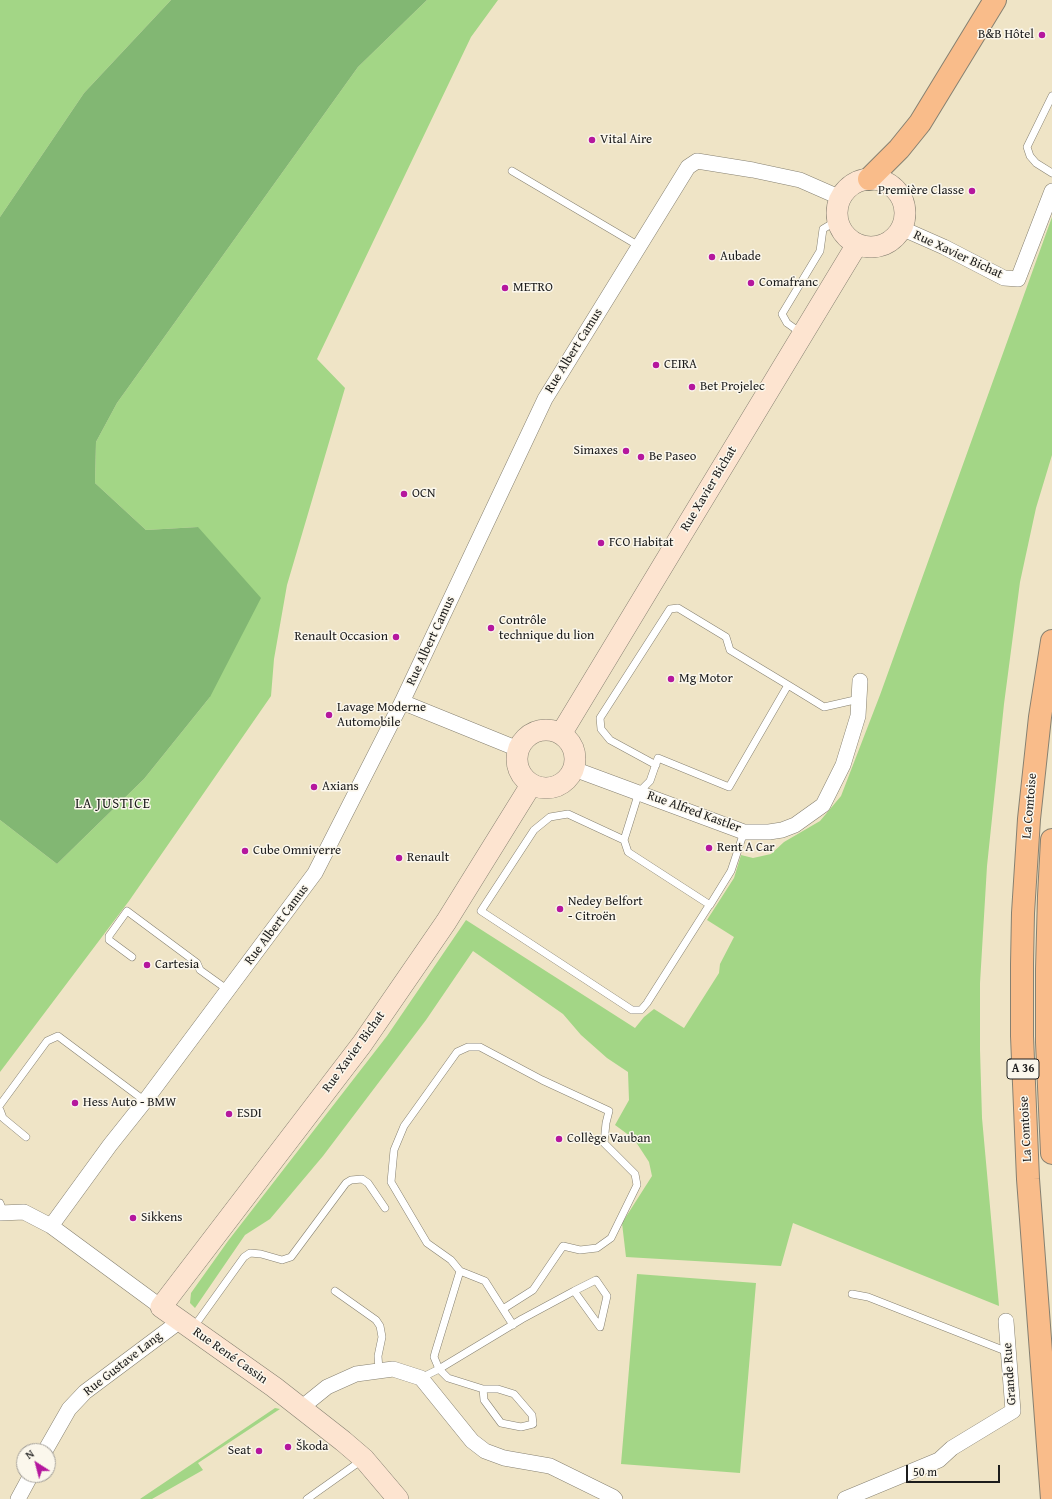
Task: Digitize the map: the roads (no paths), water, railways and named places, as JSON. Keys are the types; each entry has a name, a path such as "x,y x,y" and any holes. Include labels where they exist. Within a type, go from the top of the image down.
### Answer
{"highway":[{"path":"869,179 899,150 920,123 995,0"},
{"name":"La Comtoise","path":"1052,641 1039,725 1030,812 1025,871 1022,964 1023,1058 1028,1179 1052,1499"},
{"name":"La Comtoise","path":"1052,840 1047,976 1052,1153"}],"main road":[{"path":"869,179 881,181 892,186 899,195 904,206 904,217 901,228 893,238 883,245 871,247 859,245 849,239 842,230 838,220 837,208 846,190 853,184 869,179"},
{"name":"Rue Xavier Bichat","path":"561,734 853,251 859,245"},
{"path":"541,730 551,730 561,734 569,740 574,749 574,769 569,778 561,785 551,788 541,789 531,785 524,780 519,773 517,765 516,757 523,740 531,733 541,730"},
{"name":"Rue Xavier Bichat","path":"161,1307 362,1044 446,922 531,785"},
{"name":"Rue René Cassin","path":"161,1307 274,1387 343,1441 364,1459 398,1499"}],"street":[{"name":"Rue Albert Camus","path":"51,1226 110,1145 145,1101 316,873 402,702 545,399 688,167 697,161 800,180 841,198"},
{"name":"Rue Xavier Bichat","path":"901,228 944,247 1004,278 1018,279 1052,191"},
{"name":"Rue Alfred Kastler","path":"574,769 744,832 769,832 782,830 795,825 823,805 843,765 858,716 860,681"},
{"path":"402,702 518,749"},
{"name":"Rue René Cassin","path":"1,1210 24,1212 51,1226 161,1307"},
{"name":"Grande Rue","path":"845,1499 939,1460 952,1448 1013,1411 1006,1321"},
{"name":"Rue Gustave Lang","path":"50,1443 69,1409 85,1392 186,1325"},
{"path":"301,1408 327,1387 356,1374 393,1369 422,1378 472,1441 485,1451 504,1458 550,1466 615,1499"},
{"path":"18,1499 27,1483"}],"lane":[{"path":"1052,96 1027,148 1030,156 1036,163 1052,173"},
{"path":"512,171 639,246"},
{"path":"803,334 787,323 782,314 820,251 823,229 838,220"},
{"path":"656,765 610,740 601,729 600,718 670,609 678,608 726,636 730,650 824,708 859,699"},
{"path":"710,904 628,852 624,840 639,792 650,781 658,758 729,787 788,685"},
{"path":"624,840 568,814 550,817 534,830 481,911 632,1010 641,1010 647,1003 731,871 744,832"},
{"path":"132,957 109,940 109,936 127,911 197,963 200,970 228,990"},
{"path":"0,1105 47,1041 58,1036 145,1101"},
{"path":"503,1309 532,1290 563,1246 580,1250 597,1248 611,1238 637,1185 635,1174 604,1143 609,1111 542,1080 480,1047 468,1047 457,1052 404,1126 394,1150 391,1182 427,1243 451,1260 460,1271 485,1281 513,1325"},
{"path":"0,1110 3,1118 26,1137"},
{"path":"186,1325 244,1257 250,1253 261,1254 282,1260 291,1257 346,1182 362,1179 368,1183 385,1208"},
{"path":"460,1271 434,1357 439,1369 448,1378 483,1389 498,1389 514,1394 532,1415 533,1424 521,1427 501,1423 484,1400 483,1389"},
{"path":"422,1378 513,1325 574,1291 596,1280 607,1296 600,1327 574,1291"},
{"path":"335,1291 376,1320 380,1326 382,1337 378,1356 380,1370"},
{"path":"852,1294 868,1297 1008,1352"},
{"path":"307,1499 364,1459"}],"place":[{"name":"B&B Hôtel","path":"1042,35"},
{"name":"Vital Aire","path":"592,140"},
{"name":"Première Classe","path":"972,191"},
{"name":"Aubade","path":"712,257"},
{"name":"Comafranc","path":"751,283"},
{"name":"METRO","path":"505,288"},
{"name":"CEIRA","path":"656,365"},
{"name":"Bet Projelec","path":"692,387"},
{"name":"Simaxes","path":"626,451"},
{"name":"Be Paseo","path":"641,457"},
{"name":"OCN","path":"404,494"},
{"name":"FCO Habitat","path":"601,543"},
{"name":"Contrôle technique du lion","path":"491,628"},
{"name":"Renault Occasion","path":"396,637"},
{"name":"Mg Motor","path":"671,679"},
{"name":"Lavage Moderne Automobile","path":"329,715"},
{"name":"Axians","path":"314,787"},
{"name":"Rent A Car","path":"709,848"},
{"name":"Cube Omniverre","path":"245,851"},
{"name":"Renault","path":"399,858"},
{"name":"Nedey Belfort - Citroën","path":"560,909"},
{"name":"Cartesia","path":"147,965"},
{"name":"Hess Auto - BMW","path":"75,1103"},
{"name":"ESDI","path":"229,1114"},
{"name":"Collège Vauban","path":"559,1139"},
{"name":"Sikkens","path":"133,1218"},
{"name":"Škoda","path":"288,1447"},
{"name":"Seat","path":"259,1451"}],"district":[{"name":"LA JUSTICE","path":"113,804"}]}
